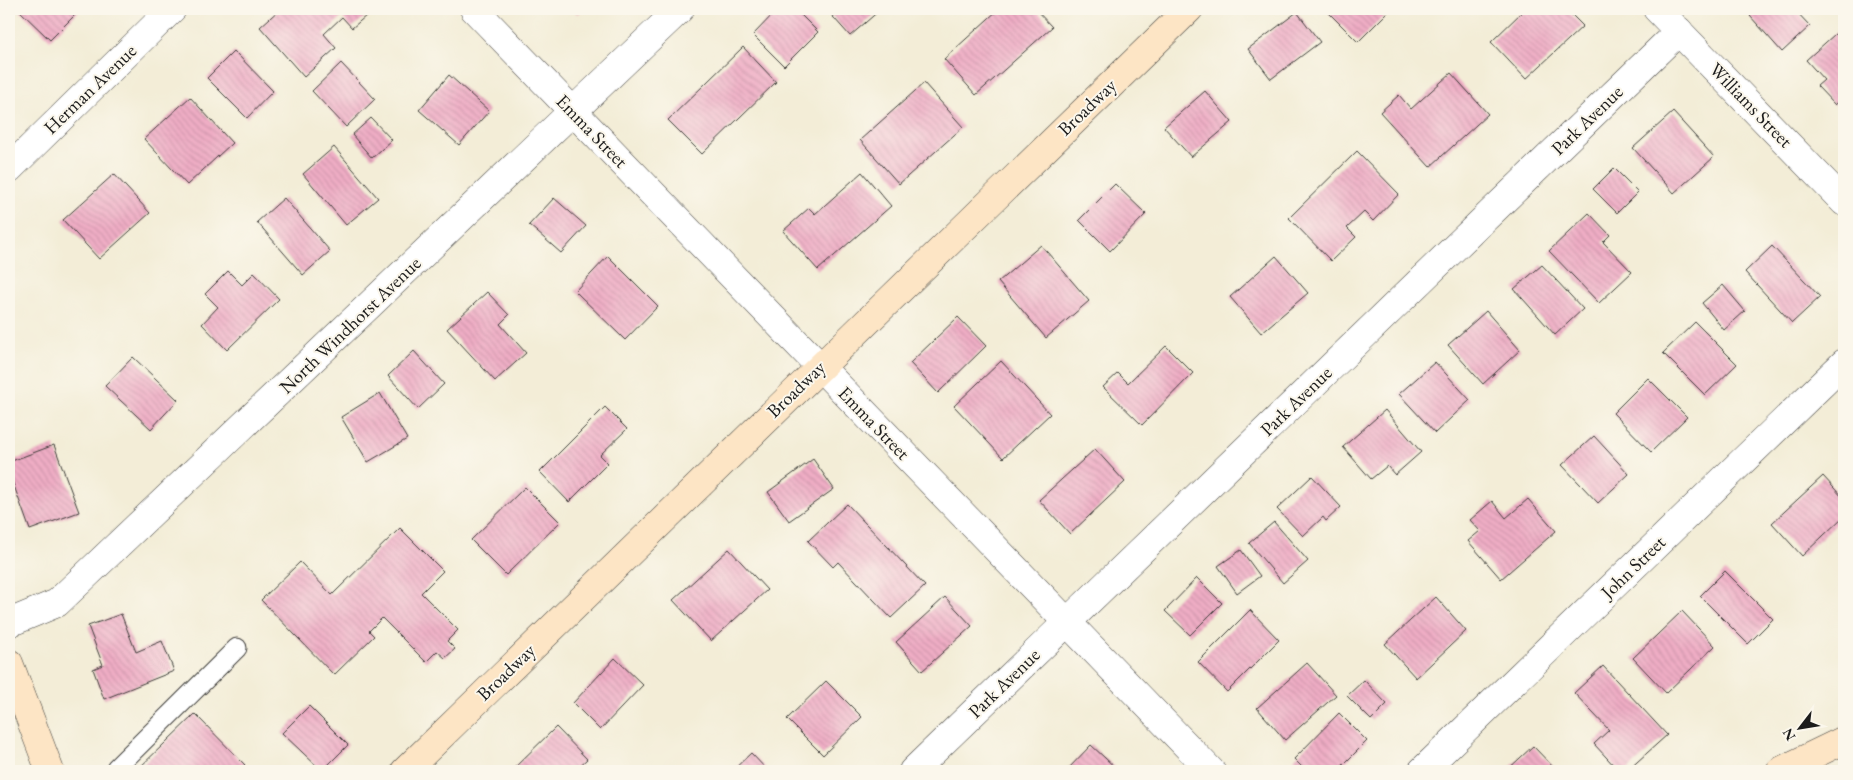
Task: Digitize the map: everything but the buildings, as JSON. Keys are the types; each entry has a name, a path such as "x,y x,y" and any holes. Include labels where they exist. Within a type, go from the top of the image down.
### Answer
{"main road":[{"name":"Broadway","path":"405,771 1189,9"},
{"path":"9,663 50,771"},
{"path":"1780,771 1844,740"}],"street":[{"name":"Herman Avenue","path":"9,169 172,9"},
{"name":"Emma Street","path":"474,9 1211,771"},
{"name":"North Windhorst Avenue","path":"9,623 58,603 680,9"},
{"name":"Williams Street","path":"1657,9 1844,202"},
{"name":"Park Avenue","path":"912,771 1679,31"},
{"name":"John Street","path":"1422,771 1844,363"}],"lane":[{"path":"118,771 116,768 237,648"}]}
